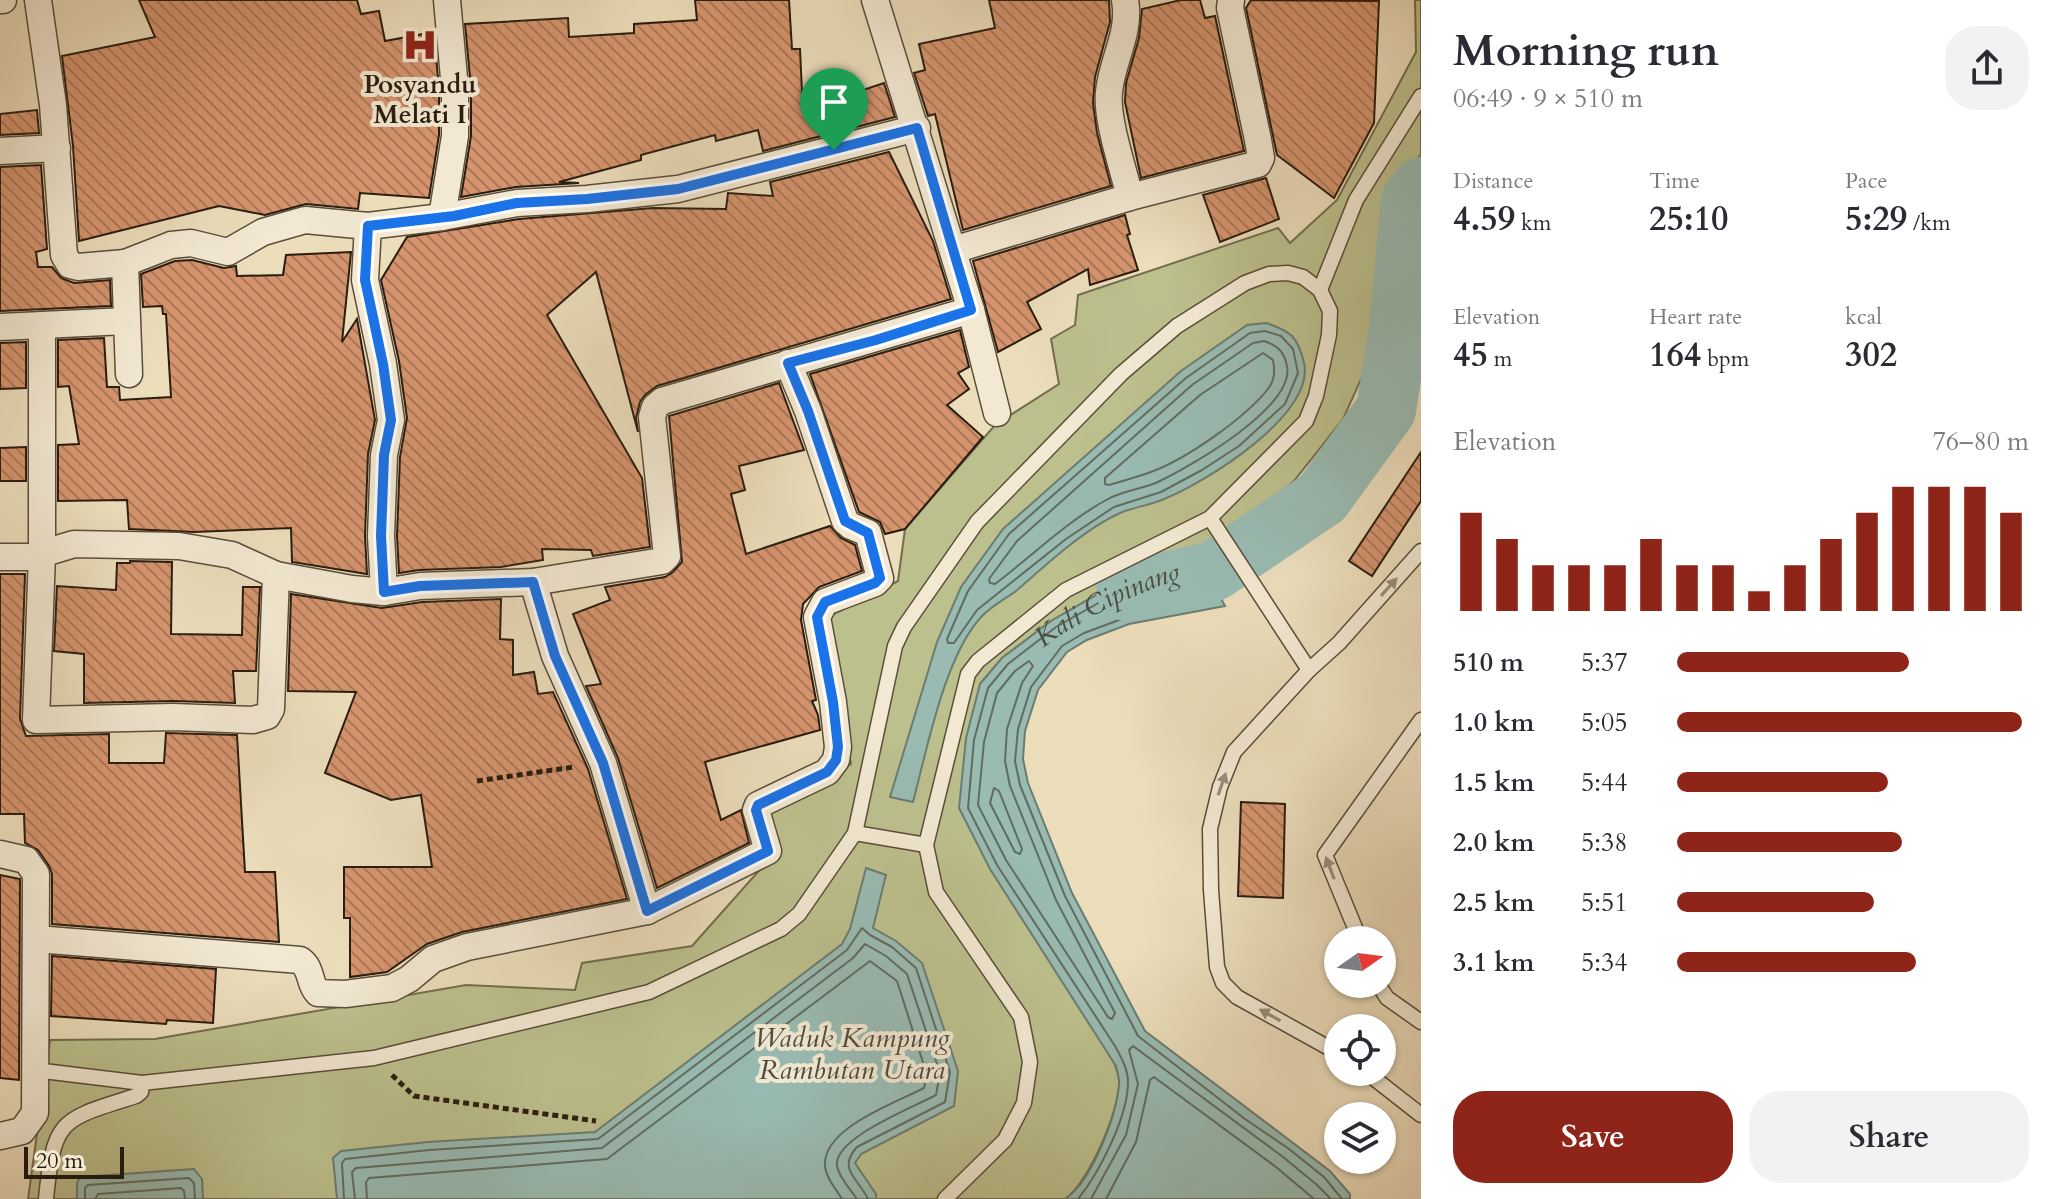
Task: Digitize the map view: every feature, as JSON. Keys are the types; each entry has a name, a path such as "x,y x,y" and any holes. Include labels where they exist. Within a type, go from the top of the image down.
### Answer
{"street":[{"path":"38,0 57,148 64,255 70,265 78,267 125,263 183,243 228,252 263,232 305,220 368,226 517,203 678,189 917,128"},
{"path":"442,217 455,136 455,89 447,0"},
{"path":"875,0 971,310 997,413"},
{"path":"1125,0 1124,38 1113,70 1109,106 1130,197"},
{"path":"953,250 1260,162 1231,0"},
{"path":"0,151 57,148"},
{"path":"368,226 365,280 391,420 384,455 381,536 384,592"},
{"path":"125,263 129,374"},
{"path":"0,557 31,557 74,544 179,546 232,555 276,575 384,592 420,586 533,582 666,559 652,417 655,407 662,401 971,310"},
{"path":"0,327 126,321"},
{"path":"42,325 42,554 34,717 39,721 173,717 253,720 267,716 271,709 276,575"},
{"path":"36,939 300,960 310,972 313,989 326,995 392,988 409,979 433,959 467,947 647,911 768,851 756,810 758,805 827,772 836,760 838,747 833,702 817,617 825,602 875,583 880,578 868,533 845,521 808,411 788,363"},
{"path":"533,582 555,656 603,763 647,911"},
{"path":"0,854 26,860 36,874 35,1113 22,1131 0,1136"}],"lane":[{"path":"1320,290 1356,200 1421,96"},
{"path":"35,1070 142,1083 374,1058 649,992 781,929 799,914 855,833 895,646 904,627 977,522 1121,374 1177,326 1245,283 1269,274 1288,273 1303,277 1320,290 1330,311 1329,335 1316,396 1306,421 1210,518 1066,590 978,661 968,674 919,844 936,892 1021,1017 1030,1062 1024,1103 1005,1140 945,1199"},
{"path":"1210,518 1309,670"},
{"path":"1324,1045 1237,997 1223,983 1217,967 1210,829 1220,787 1234,752 1309,670 1339,643 1421,551"},
{"path":"1354,926 1325,855 1421,720"},
{"path":"855,833 919,844"},
{"path":"1387,998 1421,1022"},
{"path":"46,1199 50,1153 61,1128 84,1112 136,1096 141,1092 142,1083"},
{"path":"1384,1086 1421,1115"}],"path":[{"path":"477,781 603,763"},
{"path":"414,1096 596,1121"}],"green space":[{"path":"1415,0 1421,0 1421,154 1395,193 1380,266 1368,364 1343,419 1294,481 1199,558 1155,570 1105,590 1051,621 1002,658 980,684 1119,1080 1115,1108 1093,1162 1065,1199 28,1199 50,1040 155,1039 466,985 575,990 582,963 692,946 772,856 762,811 851,764 826,618 898,581 905,529 995,425 1059,384 1051,339 1075,325 1078,295 1278,228 1290,243 1337,200 1416,52"}],"water":[{"path":"1266,323 1292,336 1302,354 1303,383 1293,404 1254,444 1229,462 1182,491 1105,521 982,616 969,633 948,678 913,802 890,797 937,642 961,587 1003,529 1181,371 1247,325"},
{"path":"1199,558 1225,606 1129,624 1087,640 1067,652 1038,690 1025,731 1023,759 1028,783 1072,893 1145,1031 1324,1166 1324,1174 1333,1174 1350,1194 1350,1199 1065,1199 1084,1178 1101,1147 1113,1114 1119,1078 1116,1066 990,869 959,808 966,738 980,684 1002,658 1051,621 1105,590 1155,570"},
{"name":"Waduk Kampung Rambutan Utara","path":"866,868 886,875 873,928 896,941 922,963 958,1071 954,1106 861,1154 855,1163 876,1194 876,1199 337,1199 333,1158 341,1151 428,1142 595,1132 842,944 850,929"},
{"path":"194,1169 202,1179 203,1199 77,1199 80,1177"}],"building":[{"path":"139,0 357,0 361,14 379,11 385,41 434,32 439,135 429,198 360,193 358,209 306,204 265,215 219,206 79,241 73,146 62,56 155,37"},
{"path":"695,0 789,0 792,49 800,49 802,92 808,90 812,107 884,83 895,117 763,151 758,130 716,141 715,135 641,155 641,160 559,182 579,183 516,187 461,197 471,136 471,88 465,24 568,18 569,37 634,33 634,24 697,20"},
{"path":"989,0 1109,0 1110,22 1095,77 1093,103 1097,133 1111,186 963,230 935,114 928,116 914,73 925,70 919,44 995,28"},
{"path":"1181,0 1200,0 1205,18 1215,16 1244,151 1141,178 1125,102 1126,83 1139,38 1142,9"},
{"path":"1251,0 1379,1 1374,123 1334,198 1277,155 1246,8"},
{"path":"37,110 39,133 0,135 0,114"},
{"path":"889,152 933,241 951,299 657,386 640,402 636,418 638,432 596,272 547,315 642,478 650,547 593,556 591,550 542,549 543,560 501,567 399,573 400,457 407,418 399,361 381,280 407,237 519,219 653,208 726,209 728,193 773,196 770,182"},
{"path":"41,165 47,249 36,252 38,267 52,267 61,278 74,283 110,280 111,306 0,311 0,167"},
{"path":"1266,178 1279,219 1220,242 1203,195"},
{"path":"1125,215 1130,234 1127,235 1138,270 1090,285 1088,269 1027,302 1041,329 998,352 973,261"},
{"path":"351,252 342,342 357,319 375,420 368,454 367,574 292,562 291,528 194,532 129,529 127,500 58,501 58,445 79,444 69,386 58,387 58,340 104,338 107,387 119,387 120,400 171,397 166,314 163,314 162,306 143,307 141,274 175,261 192,260 224,268 236,266 237,276 283,275 286,255"},
{"path":"960,330 969,367 958,373 969,389 947,405 983,437 905,529 885,534 880,522 859,512 810,374"},
{"path":"26,342 26,388 0,389 0,343"},
{"path":"779,383 804,450 739,466 745,490 731,494 746,554 830,526 841,538 855,545 862,571 819,587 803,604 801,620 816,700 812,701 820,730 705,762 721,820 741,810 749,843 657,888 618,758 586,686 601,684 573,614 610,600 605,587 665,577 682,562 669,416"},
{"path":"26,447 26,481 0,481 0,448"},
{"path":"1421,452 1421,501 1372,576 1349,561"},
{"path":"172,562 171,634 242,635 243,587 260,587 256,671 233,671 235,703 84,703 84,654 54,651 57,586 116,590 117,563"},
{"path":"0,574 25,574 20,719 26,736 109,734 109,763 164,763 166,733 237,735 245,872 275,872 279,942 52,924 52,874 49,866 38,850 25,843 24,814 0,814"},
{"path":"291,594 382,608 422,602 501,599 500,639 513,640 513,675 534,672 538,694 553,692 588,769 627,899 462,932 427,944 387,972 350,977 350,918 344,918 344,867 432,867 421,795 391,800 325,773 356,692 288,691"},
{"path":"1241,802 1285,804 1283,898 1238,896"},
{"path":"0,875 20,879 19,1080 0,1078"},
{"path":"52,956 216,969 213,1023 167,1020 166,1024 51,1016"}],"waterway":[{"name":"Kali Cipinang","path":"1126,591 1214,571 1322,498 1386,410 1399,326 1411,201 1421,187"}],"place":[{"name":"Posyandu Melati I","path":"420,45"}],"route":[{"path":"917,128 971,310 788,363 808,411 845,521 867,531 880,578 875,583 825,602 817,617 833,702 838,747 836,760 827,772 758,805 756,810 768,851 647,911 603,763 555,656 533,582 420,586 384,592 381,536 384,455 391,420 365,280 368,226 454,216 517,203 678,189 834,150 917,128"}]}
